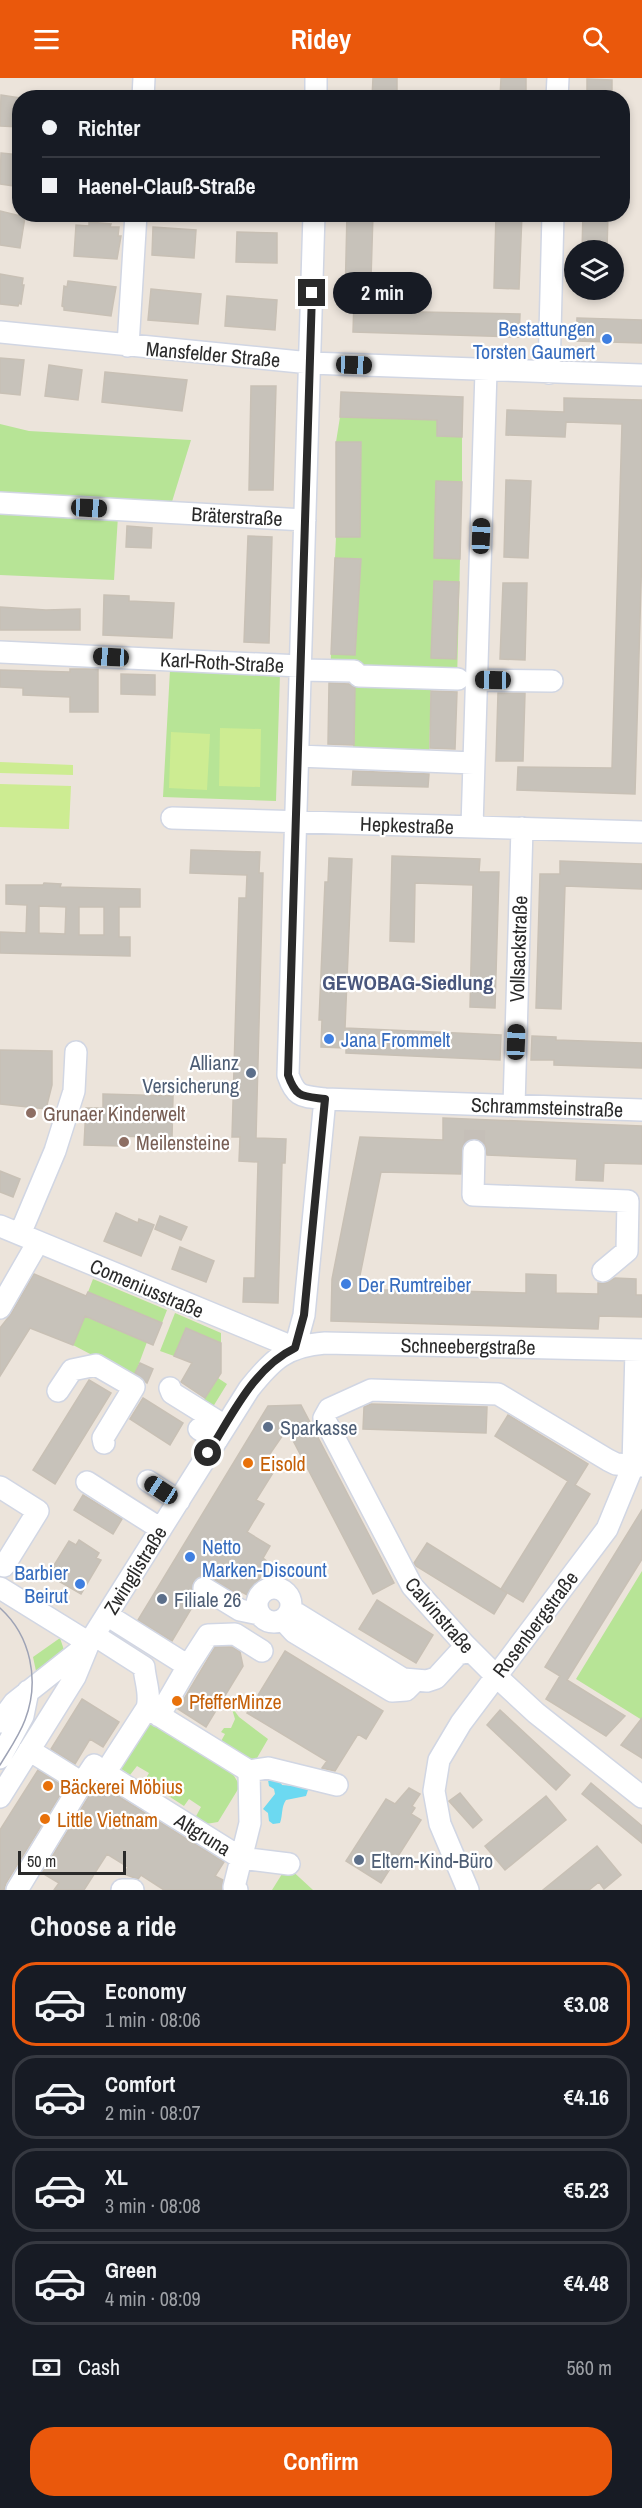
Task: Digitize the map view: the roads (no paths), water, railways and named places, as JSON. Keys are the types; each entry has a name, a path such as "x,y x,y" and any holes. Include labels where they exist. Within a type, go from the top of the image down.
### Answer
{"street":[{"path":"128,346 136,222"},
{"path":"296,821 314,222"},
{"path":"549,373 554,222"},
{"name":"Mansfelder Straße","path":"0,332 310,363 642,375"},
{"path":"472,827 474,763 467,680 486,371"},
{"name":"Bräterstraße","path":"0,503 305,520"},
{"name":"Karl-Roth-Straße","path":"0,652 354,671 359,676 552,681"},
{"path":"298,756 474,763"},
{"name":"Hepkestraße","path":"172,818 642,832"},
{"name":"Schrammsteinstraße","path":"296,821 288,1075 293,1090 304,1096 325,1099 453,1104 476,1112 514,1106 642,1110"},
{"name":"Vollsackstraße","path":"514,1106 522,828"},
{"path":"0,1308 29,1238 74,1091 76,1052"},
{"path":"295,1348 304,1315 325,1099"},
{"path":"474,1151 473,1195 628,1201 627,1251 603,1271"},
{"name":"Comeniusstraße","path":"0,1226 147,1280 295,1348"},
{"name":"Schneebergstraße","path":"295,1348 325,1343 639,1350"},
{"name":"Zwinglistraße","path":"0,1797 75,1677 92,1639 179,1501 214,1432 265,1369 280,1355 295,1348"},
{"name":"Rosenbergstraße","path":"468,1890 440,1824 434,1791 436,1774 445,1748 496,1676 608,1529 637,1466 639,1350"},
{"path":"58,1391 72,1370 96,1365 134,1387 103,1438 104,1443"},
{"path":"170,1388 172,1393 214,1432"},
{"name":"Calvinstraße","path":"637,1466 608,1460 498,1394 371,1390 329,1409 324,1418 412,1586 470,1651 536,1713 642,1797"},
{"path":"148,1481 179,1501"},
{"path":"87,1482 161,1529"},
{"path":"0,1487 38,1511 4,1566"},
{"path":"206,1585 257,1610 265,1620 273,1623 287,1615"},
{"path":"0,1588 144,1667"},
{"path":"257,1610 261,1593 275,1588 281,1589 290,1598 287,1615"},
{"path":"107,1615 188,1666"},
{"path":"287,1615 403,1679 426,1681 436,1678 458,1654 470,1651"},
{"path":"17,1890 94,1765 105,1773 188,1666 208,1635 235,1634 262,1651"},
{"name":"Zwinglistraße","path":"0,1758 14,1703 92,1639"},
{"path":"148,1642 144,1667 145,1684 153,1712 249,1771 268,1768 337,1785"},
{"path":"8,1728 56,1708"},
{"path":"29,1750 82,1783"},
{"name":"Altgruna","path":"237,1890 234,1887 250,1823 249,1771"},
{"name":"Altgruna","path":"105,1773 241,1858"},
{"path":"241,1858 289,1864"},
{"path":"122,1890 133,1890"}],"water":[{"path":"270,1776 278,1777 282,1785 306,1787 308,1790 306,1796 286,1800 280,1823 273,1824 269,1821 268,1813 263,1809 275,1794 274,1789 269,1786"}],"tunnel":[{"path":"474,1151 475,1120"}],"tram line":[{"path":"0,1608 19,1632 30,1660 32,1675 30,1705 25,1720 0,1765"}],"place":[{"name":"Bestattungen Torsten Gaumert","path":"607,339"},
{"name":"Jana Frommelt","path":"329,1039"},
{"name":"Allianz Versicherung","path":"251,1073"},
{"name":"Grunaer Kinderwelt","path":"31,1113"},
{"name":"Meilensteine","path":"124,1142"},
{"name":"Der Rumtreiber","path":"346,1284"},
{"name":"Sparkasse","path":"268,1427"},
{"name":"Eisold","path":"248,1463"},
{"name":"Netto Marken-Discount","path":"190,1557"},
{"name":"Barbier Beirut","path":"80,1584"},
{"name":"Filiale 26","path":"162,1599"},
{"name":"PfefferMinze","path":"177,1701"},
{"name":"Bäckerei Möbius","path":"48,1786"},
{"name":"Little Vietnam","path":"45,1819"},
{"name":"Eltern-Kind-Büro","path":"359,1860"}],"district":[{"name":"GEWOBAG-Siedlung","path":"408,982"}]}
